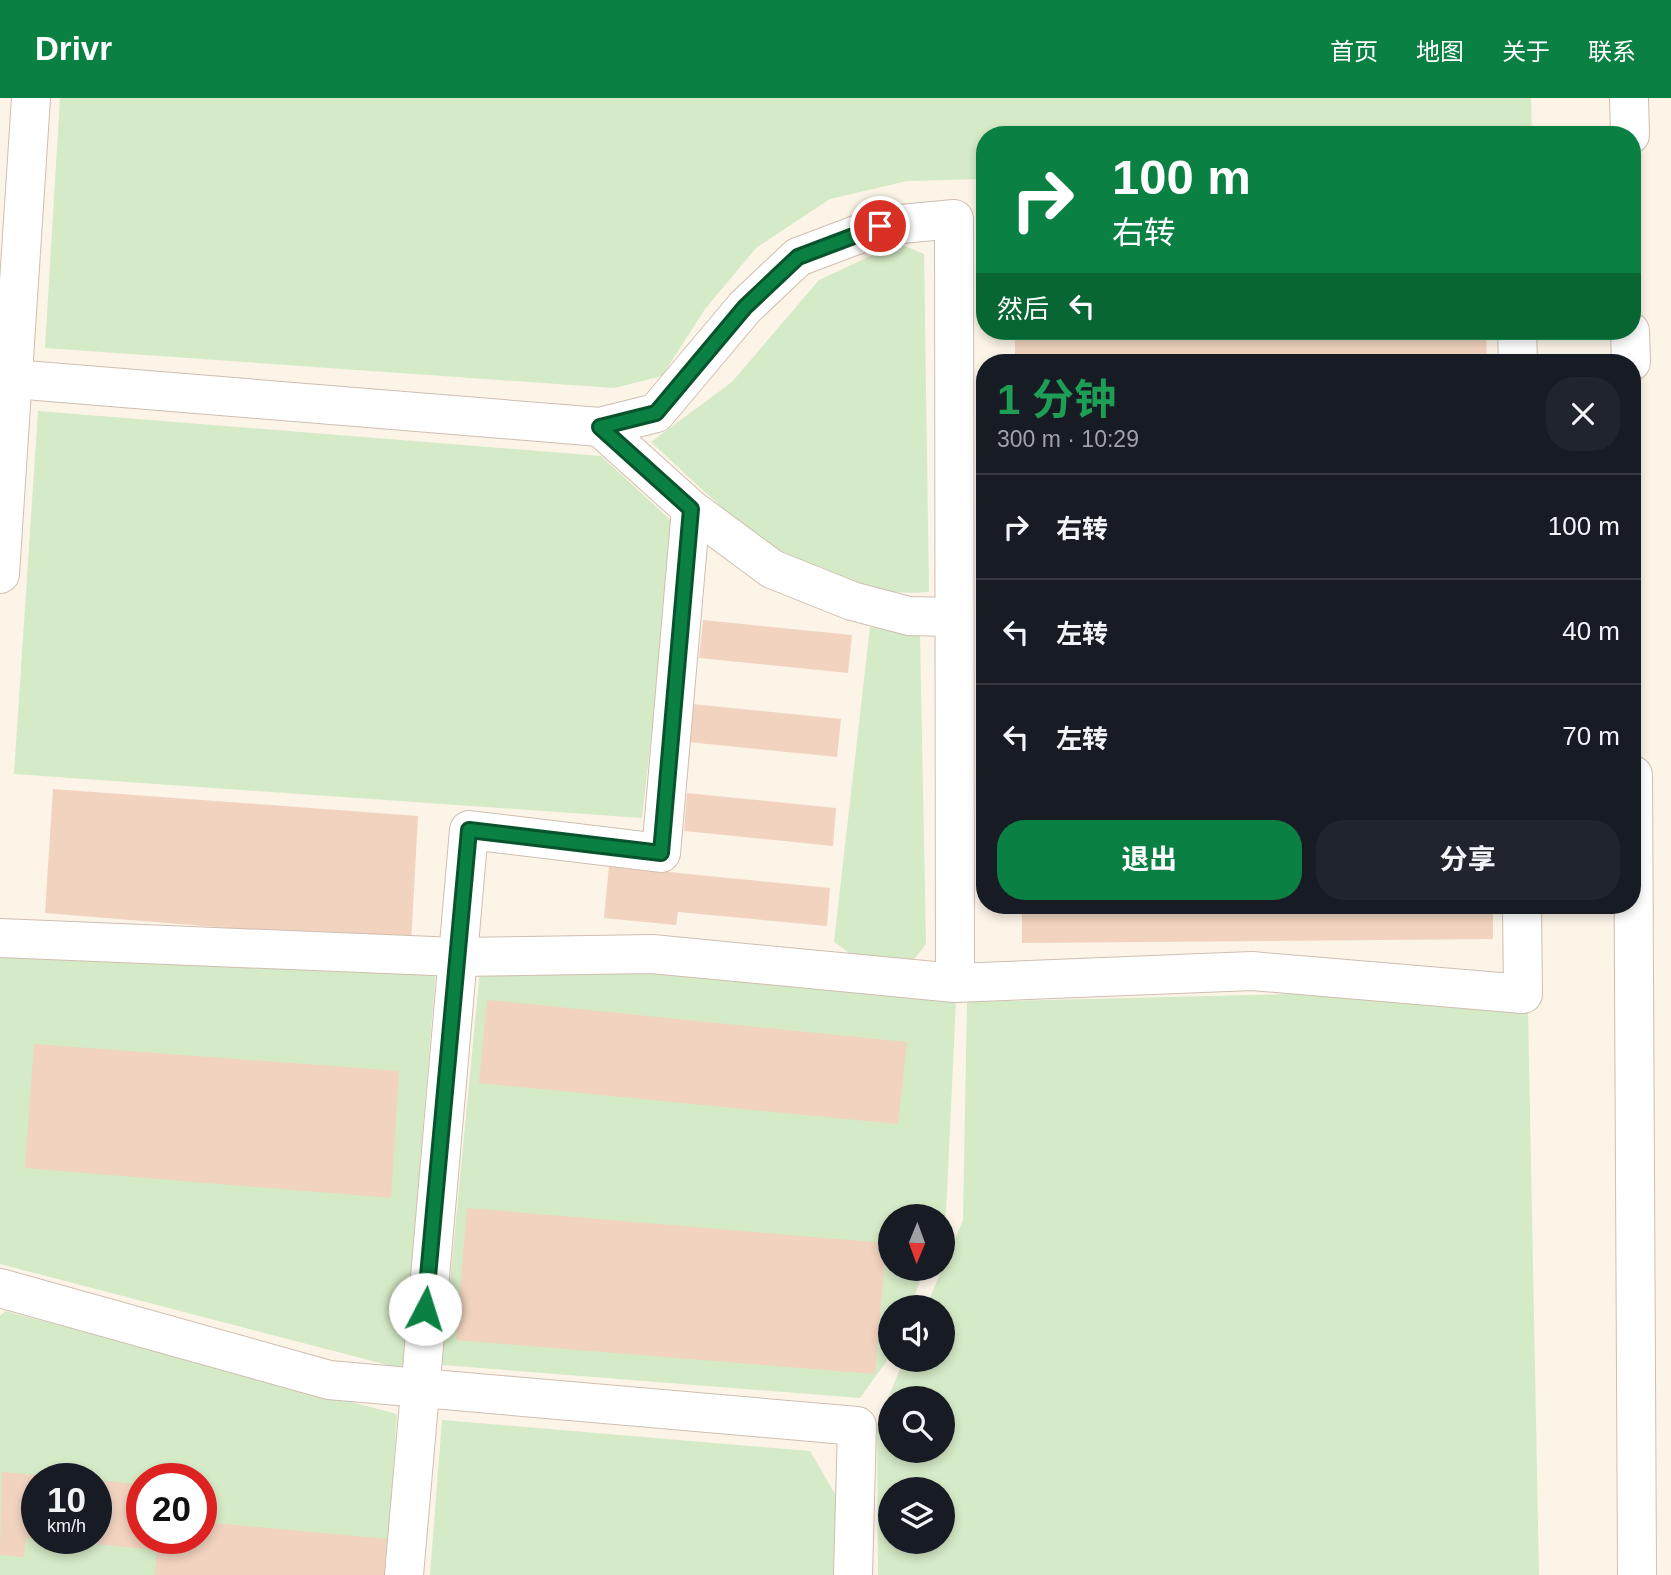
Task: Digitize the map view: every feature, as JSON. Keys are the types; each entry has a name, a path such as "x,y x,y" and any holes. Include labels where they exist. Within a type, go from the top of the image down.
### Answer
{"street":[{"path":"0,574 6,378 31,98"},
{"path":"1629,98 1629,126"},
{"path":"6,378 600,427 656,413 745,307 798,257 880,226 954,219 970,497 954,617 970,759 955,983"},
{"path":"600,427 691,509 772,569 852,601 909,616 954,617"},
{"path":"404,1575 418,1390 469,830 661,853 691,509"},
{"path":"0,938 457,957 652,954 955,983 1252,971 1523,994 1522,914"},
{"path":"1634,914 1637,1575"},
{"path":"0,1287 329,1381 857,1426 853,1575"}],"green space":[{"path":"60,98 1531,98 1532,126 976,126 976,179 907,181 830,199 756,248 705,309 662,376 614,388 45,348"},
{"path":"898,243 924,254 929,592 886,591 847,583 810,568 775,548 743,524 651,442 732,382 819,280"},
{"path":"38,411 601,456 675,524 642,818 14,774"},
{"path":"870,627 920,636 926,944 909,966 855,957 834,942"},
{"path":"0,952 436,970 403,1369 0,1264"},
{"path":"657,966 956,1001 946,1204 878,1204 878,1281 920,1281 915,1295 878,1295 879,1372 860,1398 442,1365 480,970"},
{"path":"1376,992 1528,1010 1539,1575 878,1575 877,1424 878,1422 878,1463 955,1463 955,1386 893,1386 899,1372 955,1372 955,1295 931,1295 937,1281 956,1281 956,1236 963,1220 967,1002"},
{"path":"5,1311 397,1414 386,1575 0,1575 0,1316"},
{"path":"442,1420 810,1451 840,1502 842,1575 430,1575"}],"building":[{"path":"1015,340 1486,340 1487,354 1015,354"},
{"path":"703,620 852,635 848,673 699,658"},
{"path":"692,704 841,719 837,757 688,742"},
{"path":"53,789 418,816 411,943 45,913"},
{"path":"687,793 836,808 833,846 684,831"},
{"path":"609,866 830,888 827,926 678,912 676,925 604,918"},
{"path":"1022,914 1493,914 1493,939 1022,943"},
{"path":"487,1000 907,1042 898,1124 479,1083"},
{"path":"34,1044 399,1071 391,1198 25,1168"},
{"path":"467,1208 878,1242 878,1281 883,1281 882,1295 878,1295 875,1374 456,1340"},
{"path":"2,1472 21,1474 21,1554 24,1554 24,1557 0,1555"},
{"path":"112,1482 126,1483 126,1547 112,1546"},
{"path":"217,1523 387,1539 384,1575 155,1575 157,1554 217,1554"}],"route":[{"path":"425,1309 469,830 661,853 691,509 600,427 656,413 745,307 798,257 880,226"}]}
